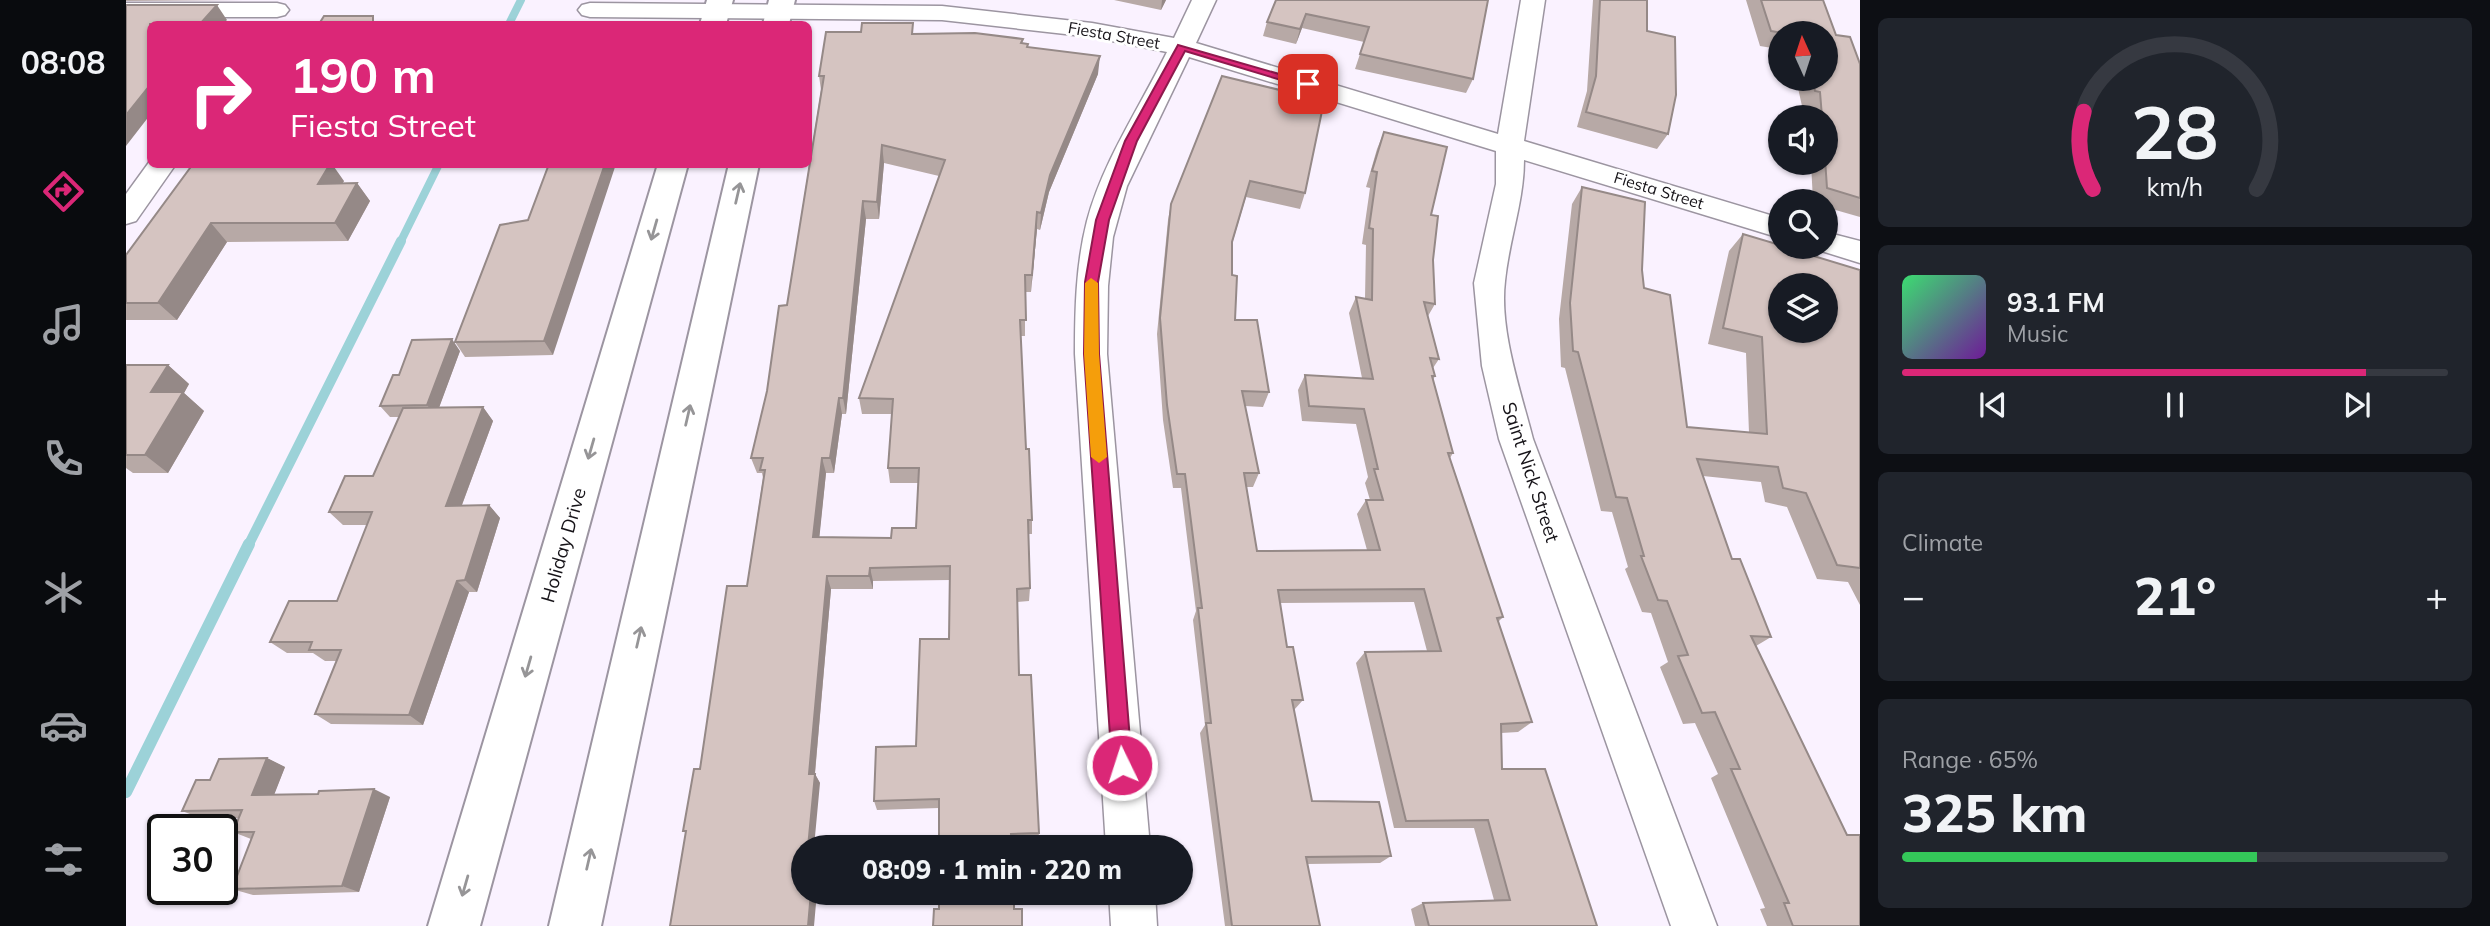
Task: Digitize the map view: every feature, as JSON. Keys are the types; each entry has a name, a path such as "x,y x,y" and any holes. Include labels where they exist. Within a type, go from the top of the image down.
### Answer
{"street":[{"path":"1127,835 1091,354 1091,282 1102,220 1131,141 1204,0"},
{"name":"Saint Nick Street","path":"1533,0 1510,144 1510,184 1489,283 1490,314 1501,378 1516,439 1694,926"},
{"path":"126,10 277,12"},
{"name":"Fiesta Street","path":"590,10 976,16 1092,30 1182,47 1510,144 1768,224"},
{"path":"126,215 160,168"},
{"name":"Holiday Drive","path":"454,926 672,168"},
{"path":"575,926 743,168"},
{"path":"1838,246 1860,252"},
{"path":"1133,905 1134,926"}],"building":[{"path":"1276,0 1488,0 1473,79 1360,54 1369,27 1306,14 1300,29 1267,22"},
{"path":"1600,0 1647,0 1647,31 1675,37 1676,95 1668,134 1586,112 1596,76"},
{"path":"1761,0 1823,0 1831,21 1768,21"},
{"path":"126,5 217,5 203,21 147,21 147,89 126,115"},
{"path":"324,16 373,16 373,21 321,21"},
{"path":"862,23 913,23 912,34 975,33 1023,39 1021,43 1028,44 1027,47 1100,56 1050,175 1041,213 1037,212 1032,275 1025,275 1026,320 1020,320 1032,520 1028,520 1030,588 1017,589 1019,675 1031,675 1039,833 939,835 939,799 874,801 876,747 916,746 920,639 949,639 950,566 870,568 869,576 827,576 809,774 815,774 809,835 791,835 791,905 810,905 808,926 670,926 694,769 700,769 727,586 747,586 765,470 760,470 763,458 751,458 767,391 779,306 787,305 809,168 812,168 812,150 824,76 819,76 826,32 861,32","holes":["882,145 945,160 859,398 893,399 888,468 919,468 916,528 892,528 891,538 813,537 822,458 830,458 839,398 843,398 863,201 877,202"]},
{"path":"1838,35 1850,37 1860,64 1860,198 1838,191 1838,189 1827,188 1826,175 1838,175 1838,105 1821,105 1820,92 1815,91 1838,91"},
{"path":"1222,76 1321,100 1317,110 1322,111 1305,193 1250,181 1232,242 1232,275 1237,276 1235,320 1257,320 1269,392 1242,391 1259,473 1244,473 1257,551 1380,550 1366,500 1383,500 1374,469 1378,469 1364,409 1309,406 1305,375 1373,379 1356,297 1372,300 1373,229 1369,228 1377,172 1372,171 1384,132 1447,147 1431,215 1438,216 1433,260 1435,304 1424,302 1439,359 1430,358 1435,376 1432,376 1453,453 1448,453 1503,617 1497,618 1532,722 1501,724 1502,769 1545,769 1597,926 1429,926 1423,903 1510,900 1488,820 1406,821 1365,652 1441,651 1424,589 1278,590 1287,647 1293,647 1303,700 1292,700 1312,801 1379,802 1391,856 1306,857 1320,926 1232,926 1206,723 1211,723 1198,608 1202,608 1185,474 1177,474 1167,405 1160,318 1171,204"},
{"path":"190,168 328,168 318,184 357,183 335,223 211,223 158,303 126,303 126,255"},
{"path":"548,168 604,168 544,341 455,342 500,225 528,220"},
{"path":"1582,187 1645,202 1642,270 1644,288 1670,295 1687,427 1767,434 1762,337 1723,328 1743,234 1768,241 1768,259 1824,259 1860,270 1860,568 1837,565 1806,493 1783,488 1778,467 1697,459 1732,559 1740,559 1771,637 1751,636 1847,835 1860,835 1860,926 1793,926 1784,903 1789,903 1731,769 1740,769 1715,712 1702,713 1678,656 1688,655 1667,601 1658,600 1641,556 1644,556 1627,498 1616,497 1578,352 1573,351 1570,303"},
{"path":"452,339 427,405 380,406 393,375 399,375 412,340"},
{"path":"126,365 168,365 151,392 183,392 145,455 126,455"},
{"path":"483,407 446,506 489,505 465,580 457,581 409,715 315,714 341,650 309,650 312,642 270,642 289,601 337,601 372,512 329,512 345,476 373,476 403,408"},
{"path":"267,758 252,795 318,794 319,791 374,789 342,886 238,889 238,873 254,832 238,832 238,820 242,810 182,811 196,780 210,780 219,759"},
{"path":"939,905 1014,905 1014,909 1022,909 1022,926 933,926 934,909 939,909"}],"waterway":[{"path":"510,21 521,0"},
{"path":"400,243 437,168"},
{"path":"249,545 400,243"},
{"path":"126,792 249,545"}],"slow traffic":[{"path":"1091,283 1091,354 1099,457"}],"route":[{"path":"1122,765 1091,354 1091,282 1102,220 1131,141 1159,94 1182,47 1308,84"}]}
